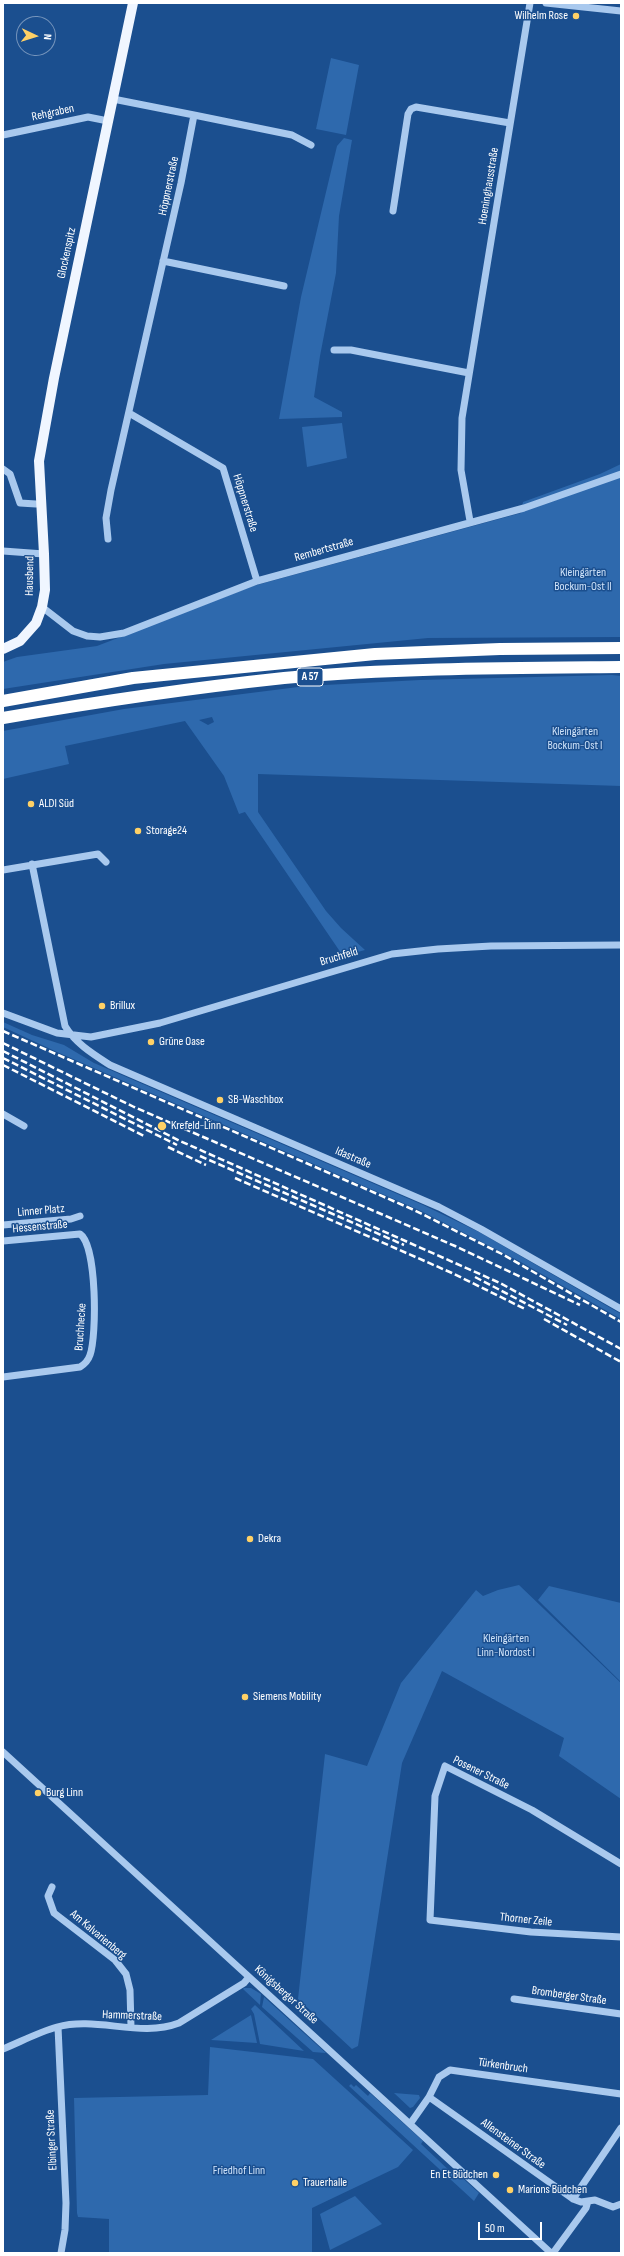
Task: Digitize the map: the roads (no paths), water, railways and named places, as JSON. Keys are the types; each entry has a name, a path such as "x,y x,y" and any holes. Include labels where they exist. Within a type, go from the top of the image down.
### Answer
{"highway":[{"path":"569,647 602,640 621,640"},
{"name":"A 57","path":"3,701 133,678 375,654 569,647 621,648"},
{"name":"A 57","path":"3,718 145,695 286,678 432,669 621,667"}],"main road":[{"name":"Glockenspitz","path":"40,507 39,461 54,378 133,3"},
{"name":"Hausbend","path":"3,649 20,641 36,623 42,607 45,590 40,507"}],"street":[{"name":"Hoeninghausstraße","path":"470,521 464,493 460,444 470,373 530,3"},
{"path":"546,3 621,12"},
{"path":"113,99 292,135 312,145"},
{"path":"393,211 408,114 411,109 416,107 510,123"},
{"name":"Höppnerstraße","path":"108,539 106,518 194,115"},
{"name":"Rehgraben","path":"3,135 88,117 108,121"},
{"path":"163,261 284,286"},
{"path":"334,350 351,350 470,373"},
{"name":"Höppnerstraße","path":"128,413 223,468 257,581"},
{"path":"3,470 10,474 20,503 40,507"},
{"name":"Rembertstraße","path":"42,607 73,631 87,636 100,637 124,633 257,581 558,497 621,474"},
{"path":"3,551 44,554"},
{"path":"3,870 98,854 106,862"},
{"path":"32,864 65,1026 71,1036"},
{"name":"Bruchfeld","path":"3,1013 44,1030 71,1036 91,1037 128,1031 352,965 399,953 491,946 621,945"},
{"name":"Idastraße","path":"71,1036 110,1064 439,1207 481,1229 621,1309"},
{"path":"3,1114 24,1126"},
{"name":"Linner Platz","path":"3,1225 71,1219 80,1216"},
{"name":"Hessenstraße","path":"3,1241 80,1234"},
{"name":"Bruchhecke","path":"3,1377 80,1367 86,1363 90,1356 94,1323 92,1277 88,1248 84,1236 80,1234"},
{"name":"Königsberger Straße","path":"4,1754 552,2253"},
{"name":"Posener Straße","path":"430,1920 434,1803 445,1766 532,1810 621,1864"},
{"name":"Am Kalvarienberg","path":"52,1887 48,1896 54,1913 115,1960 126,1974 130,1990 131,2027"},
{"name":"Thorner Zeile","path":"430,1920 531,1932 621,1937"},
{"name":"Hammerstraße","path":"3,2049 58,2027 86,2025 145,2029 167,2028 179,2024 244,1983 249,1977"},
{"name":"Bromberger Straße","path":"514,1999 621,2014"},
{"name":"Elbinger Straße","path":"58,2027 66,2203 65,2230 61,2253"},
{"name":"Türkenbruch","path":"410,2124 429,2097 439,2077 450,2070 621,2094"},
{"name":"Allensteiner Straße","path":"429,2097 573,2199 581,2202 595,2200 612,2207 621,2204"},
{"path":"573,2199 621,2128"},
{"path":"552,2253 586,2208 588,2201"}],"railway":[{"path":"3,1031 414,1210 502,1254 621,1322"},
{"path":"3,1043 134,1107 455,1246 580,1305"},
{"path":"3,1051 180,1141 500,1283 621,1349"},
{"path":"3,1058 177,1145"},
{"path":"3,1065 144,1136"},
{"path":"168,1147 206,1165"},
{"path":"200,1156 404,1245"},
{"path":"235,1178 452,1273 525,1309"},
{"path":"475,1277 567,1325"},
{"path":"544,1319 621,1362"}],"place":[{"name":"Wilhelm Rose","path":"576,16"},
{"name":"ALDI Süd","path":"31,804"},
{"name":"Storage24","path":"138,831"},
{"name":"Brillux","path":"102,1006"},
{"name":"Grüne Oase","path":"151,1042"},
{"name":"SB-Waschbox","path":"220,1100"},
{"name":"Krefeld-Linn","path":"162,1126"},
{"name":"Dekra","path":"250,1539"},
{"name":"Siemens Mobility","path":"245,1697"},
{"name":"Burg Linn","path":"38,1793"},
{"name":"En Et Büdchen","path":"496,2175"},
{"name":"Trauerhalle","path":"295,2183"},
{"name":"Marions Büdchen","path":"510,2190"}],"park label":[{"name":"Kleingärten Bockum-Ost II","path":"583,580"},
{"name":"Kleingärten Bockum-Ost I","path":"575,739"},
{"name":"Kleingärten Linn-Nordost I","path":"506,1646"},
{"name":"Friedhof Linn","path":"239,2171"}]}
